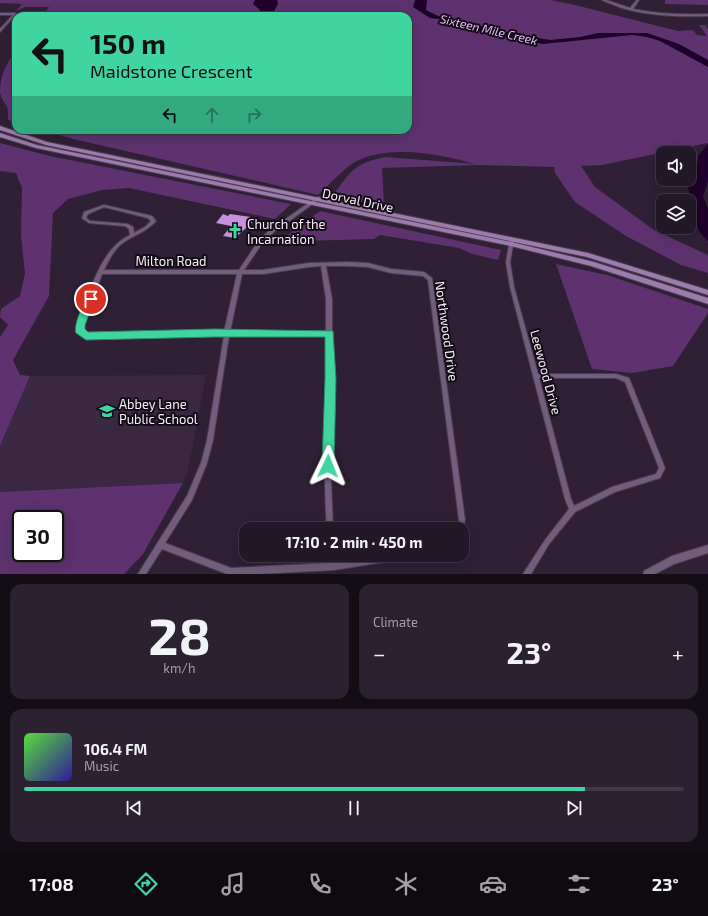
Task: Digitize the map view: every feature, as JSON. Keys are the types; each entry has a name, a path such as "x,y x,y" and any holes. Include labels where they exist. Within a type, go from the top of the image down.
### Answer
{"main road":[{"name":"Dorval Drive","path":"0,128 12,132"},
{"name":"Dorval Drive","path":"20,134 46,142 319,198 512,241 592,264 708,301"},
{"name":"Dorval Drive","path":"0,135 36,146 312,203 588,255 708,293"}],"street":[{"path":"603,0 631,9 688,17 708,15"},
{"path":"631,9 638,0"},
{"path":"0,14 12,14"},
{"path":"0,32 12,18"},
{"path":"142,574 190,498 204,464 210,440 227,333 240,272 261,241 272,231 319,198"},
{"path":"132,235 131,228 126,225 89,222 84,218 86,212 104,206 150,216 154,221 150,226 132,235 118,246 106,259 80,325 80,330 86,336 227,333 329,333"},
{"name":"Leewood Drive","path":"512,241 508,262 512,287 537,376 568,500 573,510"},
{"path":"323,264 329,299 331,379 327,495 329,522"},
{"name":"Northwood Drive","path":"240,272 278,271 323,264 363,265 391,271 424,274 430,279 462,522"},
{"name":"Milton Road","path":"101,272 240,272"},
{"path":"527,574 547,542 573,510 614,489 658,476 662,468 627,380 616,376 537,376"},
{"path":"161,545 231,572 334,566 362,562"},
{"path":"647,574 672,560 708,549"},
{"path":"334,562 334,566"}],"shaded area":[{"path":"0,0 550,0 678,31 693,30 697,35 707,36 699,25 705,25 708,29 708,143 694,146 656,146 656,154 602,165 581,166 595,187 656,231 656,234 663,234 708,255 708,273 681,265 626,236 575,202 555,173 554,167 477,165 382,168 384,206 332,196 354,170 366,162 375,159 386,157 475,164 446,157 414,152 383,153 368,157 350,165 318,195 56,134 412,134 412,12 46,12 49,7 25,7 16,11 22,4 0,3"},
{"path":"665,0 708,0 708,5 665,4"},
{"path":"12,57 12,121 8,120 7,107 0,93 4,70"},
{"path":"0,143 50,156 291,204 275,219 129,188 102,190 68,199 53,213 49,296 13,360 20,375 30,376 0,446 0,337 8,325 0,317 1,309 20,296 25,273 21,236 22,188 16,173 0,171"},
{"path":"320,211 501,250 498,260 472,254 459,248 380,235 374,239 301,241 274,245"},
{"path":"556,264 607,275 708,309 708,313 673,366 632,373 592,369"},
{"name":"Abbey Lane Public School","path":"206,375 188,470 183,483 0,492 0,446 30,376"},
{"path":"183,483 143,554 124,574 0,574 0,492"}],"water":[{"path":"255,0 277,0 278,4 274,12 259,12 260,10 253,4"},
{"name":"Sixteen Mile Creek","path":"415,0 427,0 426,10 438,16 514,34 550,40 580,37 598,33 647,33 679,44 708,60 708,67 660,41 647,37 632,35 543,44 488,34 445,20 430,18 413,7"},
{"path":"708,144 708,181 703,196 708,209 708,241 701,234 696,225 696,194 690,194 688,186 696,186 696,163 698,161 698,156"}],"building":[{"name":"Church of the Incarnation","path":"223,214 228,216 230,214 257,218 235,238 223,236 231,226 216,223"}],"place":[{"name":"Church of the Incarnation","path":"235,231"},
{"name":"Abbey Lane Public School","path":"107,411"}],"route":[{"path":"91,299 80,325 80,330 86,336 214,333 329,333 331,379 328,466"}]}
